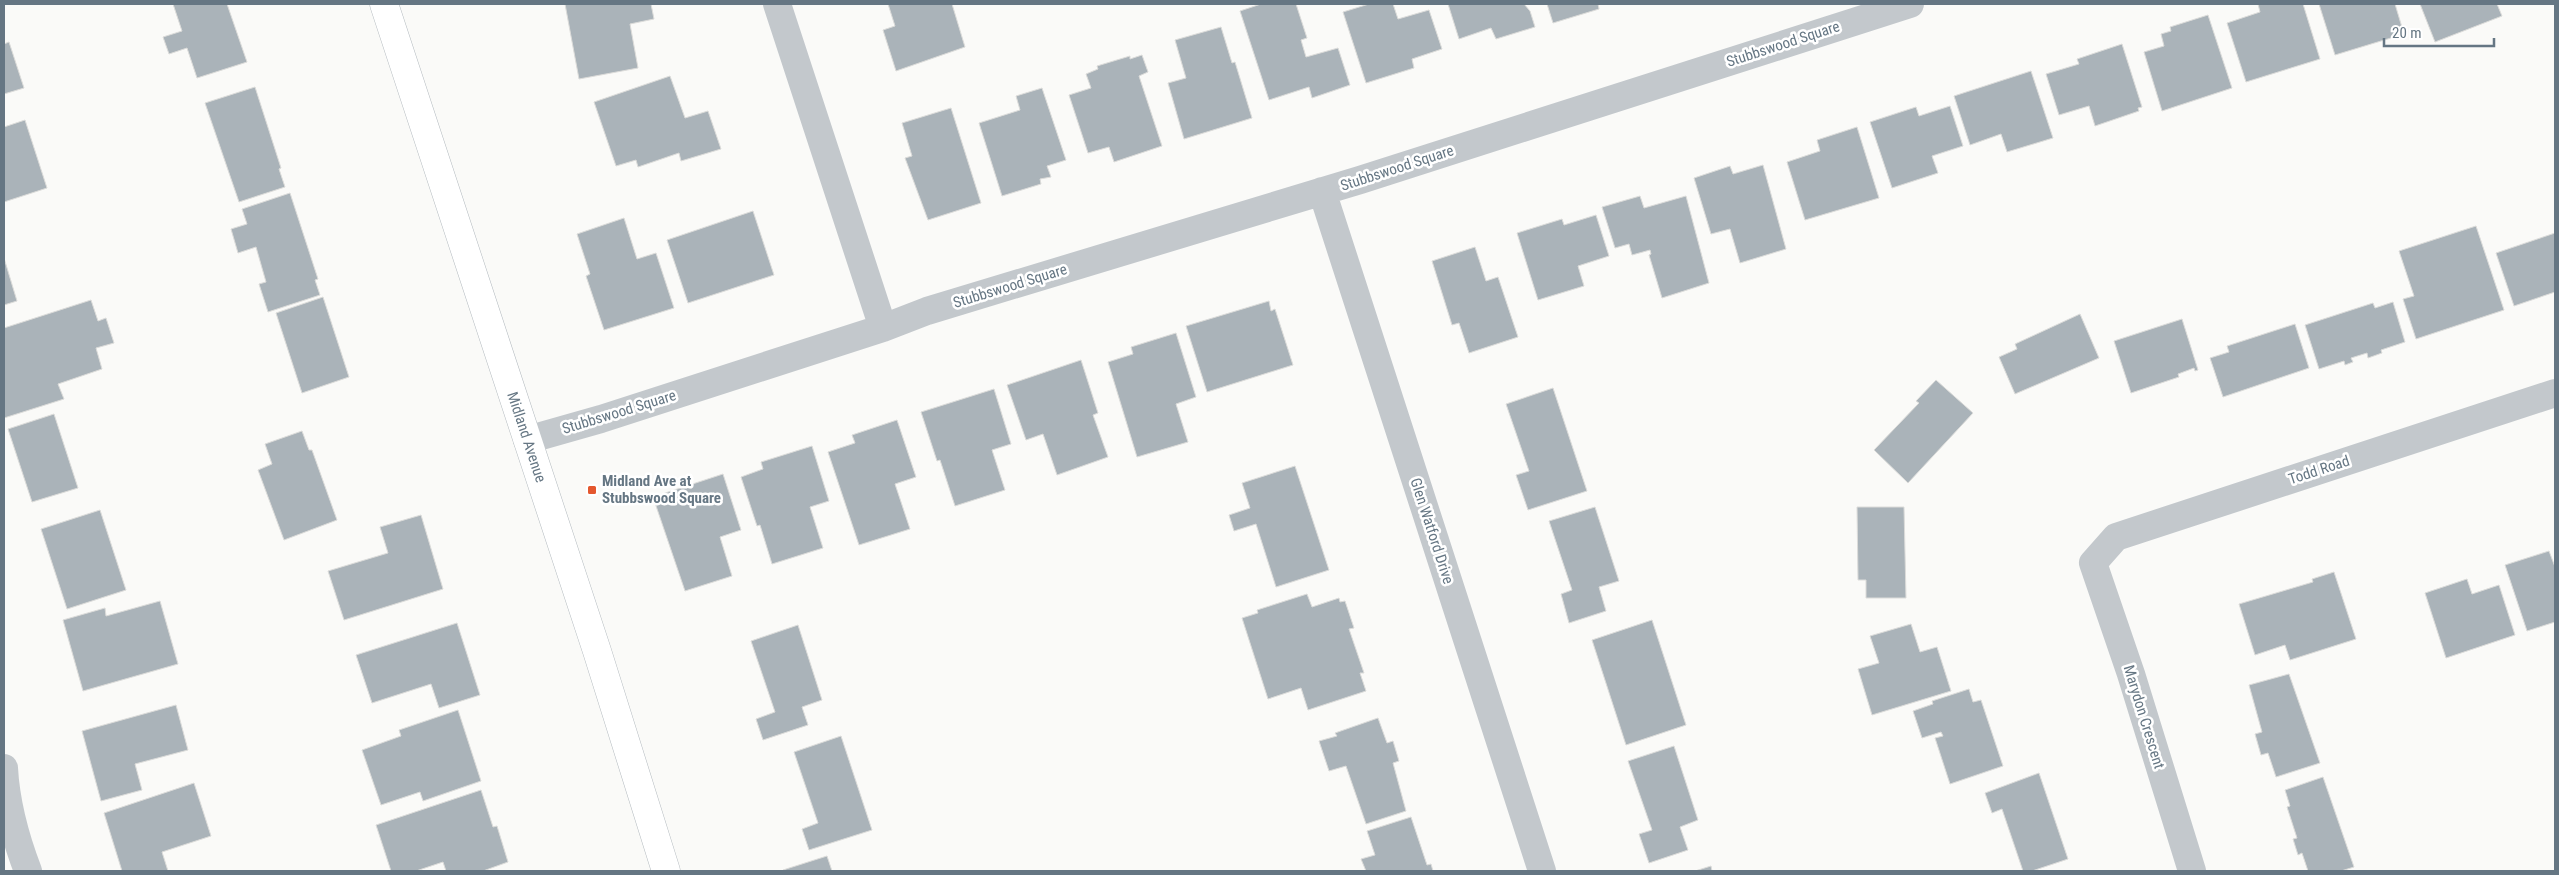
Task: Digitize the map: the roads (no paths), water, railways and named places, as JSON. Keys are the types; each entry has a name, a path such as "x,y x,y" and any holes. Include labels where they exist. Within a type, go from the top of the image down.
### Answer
{"main road":[{"name":"Midland Avenue","path":"384,4 597,651 666,871"}],"street":[{"path":"777,4 883,328"},
{"name":"Stubbswood Square","path":"527,440 601,419 883,328 927,311 1322,191 1910,4"},
{"name":"Glen Watford Drive","path":"1322,191 1542,871"},
{"name":"Todd Road","path":"2093,564 2116,537 2555,393"},
{"name":"Marydon Crescent","path":"2093,564 2132,674 2192,871"},
{"path":"4,785 14,833 28,871"}],"place":[{"name":"Midland Ave at Stubbswood Square","path":"592,490"}]}
